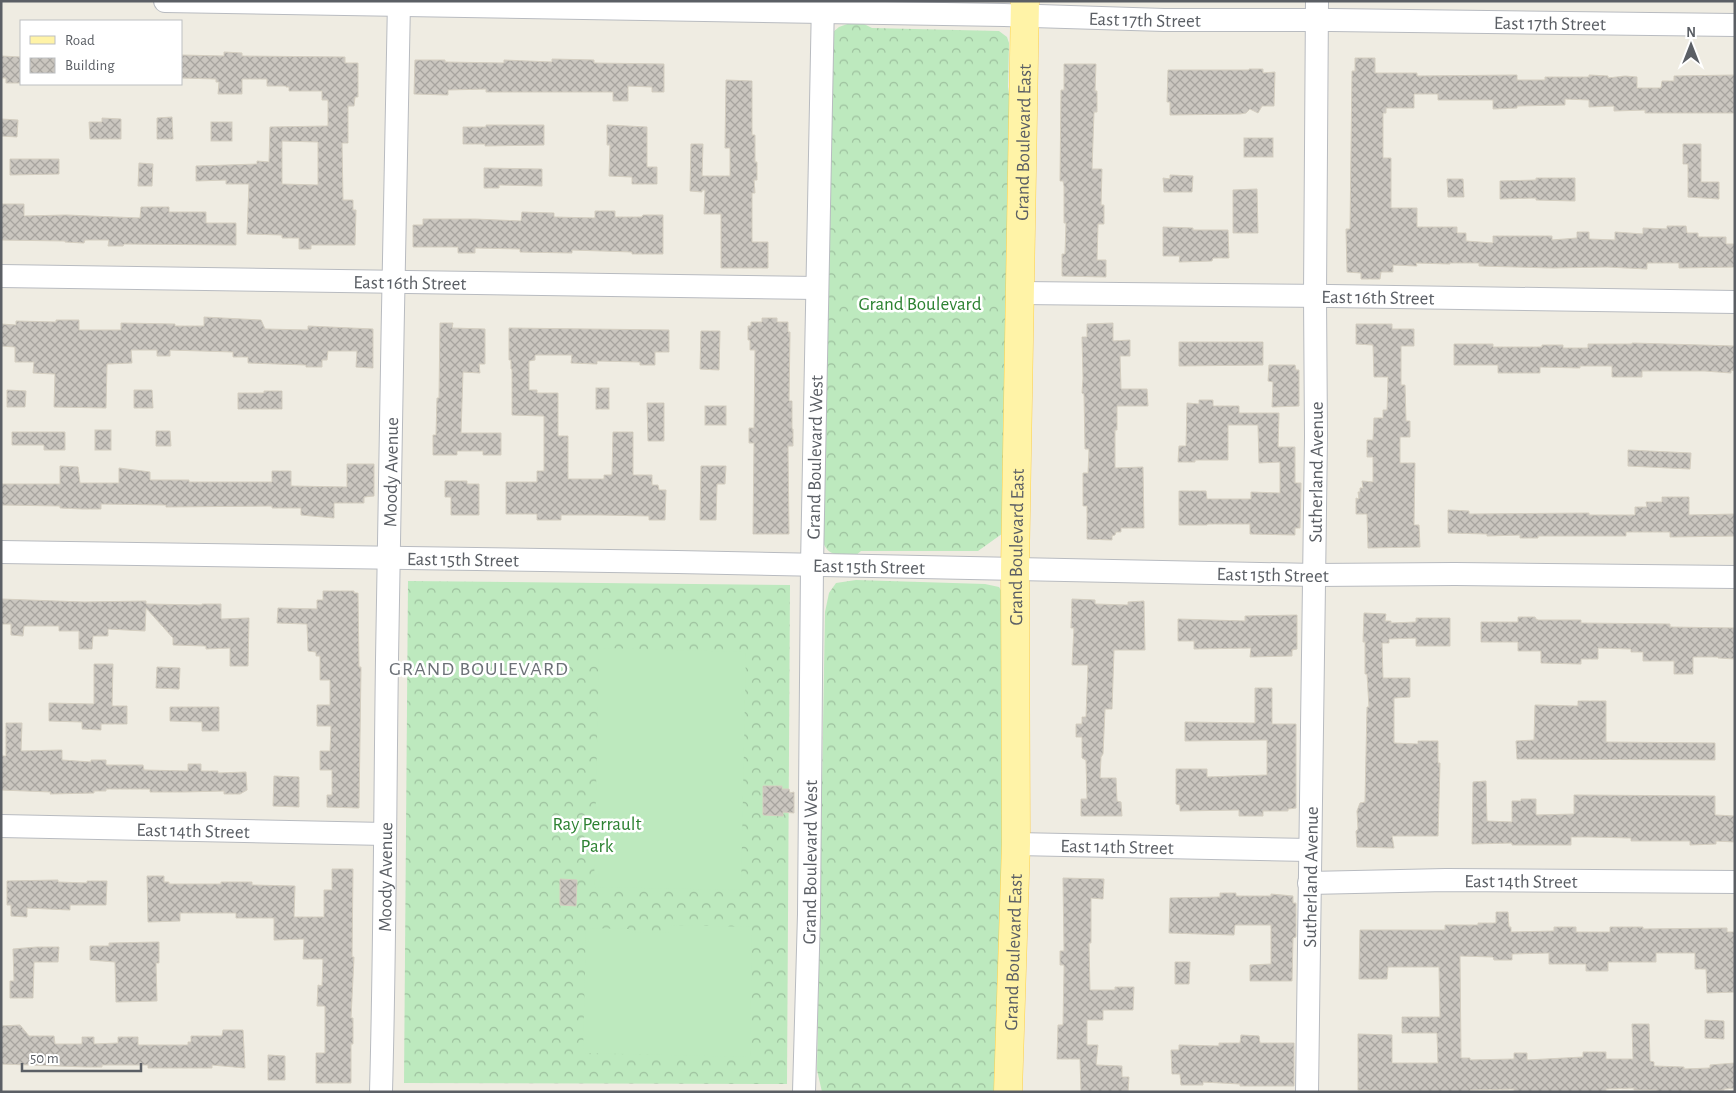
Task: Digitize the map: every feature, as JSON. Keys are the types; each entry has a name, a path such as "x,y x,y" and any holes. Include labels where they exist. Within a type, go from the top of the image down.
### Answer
{"main road":[{"name":"Grand Boulevard East","path":"1008,1092 1016,844 1015,569 1025,8"}],"street":[{"name":"East 17th Street","path":"165,1 1025,8 1164,20 1317,10 1735,25"},
{"name":"Moody Avenue","path":"381,1092 385,934 395,144 399,3"},
{"name":"Grand Boulevard West","path":"804,1092 809,914 812,565 823,6"},
{"name":"Sutherland Avenue","path":"1307,1092 1316,438 1314,296 1317,10"},
{"name":"East 16th Street","path":"1,276 817,288"},
{"name":"East 16th Street","path":"1020,293 1735,302"},
{"name":"East 15th Street","path":"1,552 1314,575 1455,574 1735,577"},
{"name":"East 14th Street","path":"1,826 385,834"},
{"name":"East 14th Street","path":"1016,844 1309,850"},
{"name":"East 14th Street","path":"1309,883 1446,880 1735,882"}],"green space":[{"name":"Grand Boulevard","path":"850,23 862,23 872,28 999,31 1007,37 1009,43 1008,87 1013,121 1006,531 978,551 861,551 855,556 845,556 832,553 825,547 823,542 832,33 839,27"},
{"path":"856,580 985,584 999,587 1004,595 1001,1092 822,1092 817,1070 825,612 829,593 836,583"},
{"name":"Ray Perrault Park","path":"408,581 790,585 787,1084 404,1083"},
{"path":"599,648 746,652 741,890 594,887"},
{"path":"671,925 752,927 750,1057 583,1053 586,928 629,929 630,932 671,933"}],"building":[{"path":"224,52 242,53 242,56 345,57 345,63 358,63 358,97 355,97 354,106 348,106 348,143 342,143 343,200 353,200 353,210 356,210 355,245 311,245 311,249 299,249 299,238 282,238 282,235 247,234 249,184 226,184 226,180 196,181 196,166 257,164 257,161 269,162 270,127 328,126 328,100 322,100 322,91 289,91 289,87 286,86 267,86 267,79 242,79 242,94 218,94 219,82 216,82 216,79 182,78 182,55 224,56","holes":["282,141 318,142 318,185 282,184"]},
{"path":"1,56 20,57 20,83 6,83 6,78 1,78"},
{"path":"1355,58 1375,58 1375,73 1417,73 1417,76 1517,75 1517,80 1545,80 1545,77 1589,77 1589,75 1608,76 1608,78 1625,76 1637,77 1637,88 1661,88 1662,81 1674,81 1674,76 1735,75 1735,113 1645,113 1645,110 1614,111 1614,106 1589,107 1589,100 1565,99 1565,105 1517,106 1517,108 1493,109 1493,100 1438,100 1438,94 1414,94 1414,108 1386,108 1386,113 1383,113 1383,158 1391,158 1391,208 1417,208 1417,227 1457,227 1457,233 1466,233 1466,241 1493,243 1493,236 1552,236 1552,240 1577,238 1577,232 1589,232 1589,239 1615,240 1615,232 1643,234 1643,228 1667,229 1667,226 1686,226 1687,233 1698,233 1698,237 1726,237 1726,244 1735,244 1735,267 1679,268 1679,263 1647,263 1647,269 1479,266 1479,263 1416,263 1417,266 1393,265 1393,272 1381,272 1380,279 1361,279 1361,273 1347,272 1346,229 1350,229 1352,71 1355,71"},
{"path":"552,59 594,60 594,63 664,64 664,92 652,92 652,87 628,86 628,101 613,101 613,92 486,92 486,89 448,90 448,95 414,94 415,60 504,63 504,60 552,62"},
{"path":"1064,64 1096,64 1095,91 1097,91 1097,112 1094,112 1092,169 1102,169 1101,205 1104,205 1104,224 1098,224 1097,260 1106,260 1106,277 1062,276 1062,254 1065,254 1066,223 1064,223 1064,186 1063,181 1060,181 1061,90 1064,90"},
{"path":"1263,69 1263,73 1275,72 1274,106 1262,106 1258,113 1250,109 1246,113 1240,114 1170,115 1170,102 1167,102 1168,70"},
{"path":"726,80 752,81 752,135 755,135 757,180 754,180 755,193 752,193 752,242 768,242 768,268 721,268 721,214 704,214 705,190 702,190 702,192 690,191 691,144 703,144 702,176 730,176 730,148 725,148"},
{"path":"172,117 173,139 157,139 157,118"},
{"path":"102,118 121,119 121,139 90,139 89,122 102,122"},
{"path":"1,119 18,120 17,137 1,136"},
{"path":"211,122 232,122 232,141 211,141"},
{"path":"486,125 544,125 544,145 485,146 485,144 463,144 463,127 486,127"},
{"path":"607,125 647,127 647,167 657,167 657,184 632,184 632,177 609,176 610,145 607,145"},
{"path":"1244,138 1273,138 1273,157 1244,157"},
{"path":"1683,144 1701,144 1701,182 1719,182 1719,199 1688,197 1688,164 1683,164"},
{"path":"10,159 59,159 59,174 10,175"},
{"path":"139,163 153,164 152,186 138,186"},
{"path":"484,168 542,169 542,186 499,185 499,188 484,188"},
{"path":"1170,175 1193,176 1192,192 1164,192 1163,178 1170,179"},
{"path":"1536,178 1575,178 1575,201 1536,200 1536,198 1500,199 1500,181 1536,180"},
{"path":"1447,179 1463,179 1464,197 1448,197"},
{"path":"1257,189 1258,233 1233,233 1233,190"},
{"path":"1,204 24,204 24,216 66,215 140,218 141,207 169,207 169,212 206,212 206,223 236,223 236,245 124,244 123,246 108,246 109,240 85,240 84,243 1,240"},
{"path":"595,211 615,211 615,217 663,215 663,254 572,250 572,253 520,252 520,249 475,248 475,253 458,253 458,247 413,247 413,225 423,225 423,219 521,221 522,212 554,213 554,217 595,218"},
{"path":"1163,227 1193,228 1193,230 1228,230 1229,258 1213,258 1212,261 1179,262 1180,256 1163,256"},
{"path":"204,317 261,320 265,329 308,330 308,326 373,329 373,368 356,367 357,351 328,351 327,360 322,360 322,367 306,367 306,365 248,363 248,357 233,357 233,352 170,350 170,356 157,356 157,350 131,350 132,363 107,364 106,408 54,407 55,374 33,373 34,362 15,362 15,347 1,346 1,324 16,325 16,321 56,322 56,320 79,320 79,330 121,330 121,323 204,326"},
{"path":"762,318 777,318 777,322 788,322 788,332 790,332 789,401 792,401 793,446 788,446 789,534 753,534 754,443 749,443 749,428 754,428 755,350 750,350 748,326 751,326 751,322 762,322"},
{"path":"440,323 453,323 452,328 485,329 485,364 479,364 480,373 463,372 461,433 501,433 501,455 483,455 483,451 457,451 457,455 433,455 433,435 436,435 437,398 439,398"},
{"path":"1113,323 1113,341 1130,340 1130,356 1120,356 1121,389 1147,389 1148,406 1117,406 1117,430 1115,430 1115,468 1143,467 1144,528 1121,528 1121,532 1116,532 1112,536 1112,540 1087,539 1087,506 1083,506 1083,473 1088,473 1089,449 1085,449 1082,337 1087,337 1087,324"},
{"path":"1356,324 1392,324 1392,329 1414,329 1414,346 1401,346 1401,385 1405,385 1406,421 1410,421 1410,437 1400,437 1400,463 1415,463 1414,525 1419,525 1420,547 1368,548 1367,514 1356,514 1356,498 1359,499 1358,492 1360,492 1360,488 1363,488 1362,481 1373,482 1373,457 1367,457 1367,440 1373,440 1374,418 1383,418 1383,410 1387,410 1388,377 1374,377 1373,345 1356,344"},
{"path":"509,328 669,330 669,352 655,352 655,365 640,365 640,362 597,361 597,364 571,363 572,355 535,355 535,360 529,361 529,390 537,390 537,393 558,393 558,436 568,436 568,479 604,479 604,475 612,475 613,432 633,432 633,475 652,475 652,485 658,485 659,490 666,490 665,520 649,520 649,516 561,515 561,520 537,520 537,514 506,514 506,482 537,482 537,471 544,471 544,416 512,415 512,369 511,360 509,360"},
{"path":"701,331 720,331 719,370 700,369"},
{"path":"1179,342 1263,342 1263,365 1179,366"},
{"path":"1632,343 1735,346 1735,371 1731,370 1731,373 1642,371 1642,377 1612,377 1612,366 1580,366 1580,368 1540,367 1540,373 1498,373 1498,365 1454,365 1454,344 1493,344 1493,347 1563,345 1563,348 1588,348 1588,344"},
{"path":"1269,365 1295,365 1296,370 1299,370 1299,406 1272,407 1273,382 1268,381"},
{"path":"596,388 609,388 609,409 596,409"},
{"path":"7,390 26,391 25,407 7,407"},
{"path":"134,390 152,390 153,408 134,408"},
{"path":"264,391 282,391 282,409 238,409 238,393 264,393"},
{"path":"1199,400 1213,400 1213,406 1239,406 1239,413 1279,413 1278,447 1295,447 1295,483 1301,483 1300,528 1295,528 1295,535 1250,534 1250,524 1179,525 1179,491 1206,491 1207,499 1251,499 1251,492 1280,493 1280,462 1259,463 1258,425 1228,425 1228,460 1178,462 1179,446 1186,446 1187,403 1199,404"},
{"path":"647,403 664,403 664,441 648,441"},
{"path":"705,406 726,406 726,425 705,425"},
{"path":"95,430 111,430 111,450 95,450"},
{"path":"156,431 170,431 171,446 156,446"},
{"path":"12,432 65,432 65,450 44,450 44,445 12,445"},
{"path":"1628,450 1691,453 1690,469 1628,466"},
{"path":"347,464 374,464 374,496 364,497 364,503 334,503 334,518 301,515 301,508 272,508 272,506 166,507 166,505 101,504 101,509 83,509 60,508 60,506 1,505 1,484 60,484 60,466 78,467 80,483 119,483 119,468 150,472 150,480 189,480 189,482 272,482 272,471 291,471 291,486 347,487"},
{"path":"701,466 726,466 725,484 717,484 716,520 700,520"},
{"path":"445,481 467,481 467,484 479,484 479,515 451,515 451,497 445,497"},
{"path":"1662,497 1689,497 1689,515 1735,514 1735,536 1670,537 1670,532 1626,532 1626,536 1538,536 1538,538 1520,538 1520,535 1487,536 1487,534 1448,533 1448,510 1469,511 1469,514 1589,513 1589,515 1635,515 1635,507 1647,507 1646,502 1662,502"},
{"path":"323,591 354,591 354,593 358,593 359,667 361,667 359,808 327,807 327,795 332,795 332,770 320,770 320,751 330,751 331,726 317,726 317,705 330,705 330,680 320,680 320,656 316,656 316,652 308,651 307,624 277,623 278,608 317,609 317,600 323,600"},
{"path":"1,599 84,602 146,601 146,604 221,604 221,619 249,618 248,666 230,666 230,648 206,649 206,646 173,645 173,638 146,608 145,631 108,629 108,636 93,636 92,649 79,649 79,631 59,631 59,626 24,626 23,636 11,635 11,624 1,624"},
{"path":"1072,599 1095,600 1095,604 1128,605 1128,602 1144,601 1145,650 1114,650 1112,709 1105,709 1100,778 1116,778 1117,801 1121,802 1122,816 1081,816 1081,799 1087,799 1086,760 1082,758 1082,737 1076,737 1076,724 1082,724 1082,717 1086,717 1088,665 1072,665 1074,628 1071,628"},
{"path":"1364,613 1386,614 1385,621 1391,621 1391,623 1416,622 1416,618 1450,618 1450,646 1416,646 1416,638 1389,639 1389,643 1382,643 1383,678 1410,678 1410,697 1394,698 1394,743 1418,744 1418,741 1438,741 1438,763 1440,763 1438,836 1392,836 1394,848 1357,847 1357,811 1360,803 1365,802 1367,707 1369,707 1367,674 1365,674 1365,642 1363,642"},
{"path":"1297,615 1297,649 1292,650 1292,656 1250,657 1251,648 1194,649 1194,641 1178,641 1178,619 1245,621 1245,616"},
{"path":"1518,617 1535,617 1538,620 1581,620 1581,623 1670,624 1670,627 1735,628 1735,659 1693,657 1693,674 1674,674 1674,661 1643,661 1643,652 1631,652 1631,649 1598,648 1598,659 1581,659 1581,664 1541,663 1541,651 1518,651 1518,642 1481,642 1481,622 1518,622"},
{"path":"94,664 113,664 112,706 127,706 127,724 101,724 101,730 82,729 82,722 49,721 49,703 94,704"},
{"path":"157,667 180,668 179,689 156,688"},
{"path":"1255,688 1272,688 1272,724 1296,724 1296,808 1288,809 1288,811 1263,811 1263,816 1239,816 1239,810 1180,811 1180,805 1176,804 1176,769 1207,769 1207,777 1267,775 1267,740 1185,741 1185,722 1255,723"},
{"path":"1578,701 1606,701 1606,742 1715,743 1715,760 1517,759 1516,741 1534,740 1535,705 1578,706"},
{"path":"170,707 219,707 219,731 202,731 202,722 170,721"},
{"path":"6,723 22,723 21,751 62,750 62,760 91,762 91,760 106,760 106,765 143,765 144,770 188,771 188,764 201,764 201,771 218,771 218,773 246,772 247,790 240,794 224,794 224,791 150,792 150,789 106,789 106,791 94,791 94,793 50,794 51,792 1,790 1,756 6,756"},
{"path":"274,776 299,777 299,807 273,806"},
{"path":"1486,781 1487,821 1512,822 1512,801 1521,801 1521,799 1536,799 1536,815 1574,814 1574,795 1715,796 1715,815 1735,816 1735,842 1716,841 1716,844 1690,845 1690,841 1631,841 1631,838 1571,837 1571,845 1472,844 1473,782"},
{"path":"763,786 782,786 782,789 789,789 790,793 794,792 794,813 783,812 783,816 763,815"},
{"path":"332,869 353,869 352,957 354,957 351,1018 353,1018 353,1044 351,1044 351,1083 316,1083 316,1053 325,1053 325,1006 317,1006 318,985 322,986 323,959 303,959 304,939 274,940 274,918 236,918 236,913 180,913 180,921 148,922 147,876 164,876 164,882 169,882 169,884 252,882 252,885 295,886 294,917 324,917 324,890 332,890"},
{"path":"1063,878 1104,879 1103,899 1091,898 1091,943 1089,943 1090,990 1115,990 1115,987 1134,987 1133,1010 1103,1010 1103,1020 1087,1020 1087,1045 1098,1045 1096,1065 1122,1066 1122,1077 1129,1077 1128,1092 1081,1092 1080,1059 1057,1059 1058,1025 1063,1025 1064,965 1060,965 1060,951 1064,951"},
{"path":"560,879 577,880 576,906 560,905"},
{"path":"58,880 58,882 87,883 87,881 107,881 106,905 70,905 70,910 27,908 27,917 11,916 11,905 7,905 7,881"},
{"path":"1220,893 1236,893 1236,896 1271,896 1271,894 1293,896 1293,903 1296,903 1296,937 1293,938 1292,981 1250,981 1250,965 1271,964 1271,925 1235,925 1234,935 1169,933 1170,898 1220,897"},
{"path":"1496,912 1508,912 1511,932 1554,931 1554,927 1576,927 1576,932 1610,932 1610,927 1643,927 1643,929 1727,928 1727,932 1735,932 1735,992 1707,993 1706,969 1695,969 1695,953 1656,953 1656,962 1608,962 1608,971 1586,971 1586,964 1549,964 1549,953 1512,954 1512,960 1494,960 1493,957 1460,956 1461,1058 1470,1058 1470,1060 1514,1059 1514,1053 1527,1053 1527,1060 1583,1057 1583,1052 1606,1052 1606,1059 1633,1059 1632,1024 1649,1024 1650,1061 1654,1062 1654,1066 1684,1067 1684,1069 1710,1068 1710,1065 1735,1063 1735,1088 1657,1092 1657,1090 1634,1090 1634,1088 1606,1089 1606,1092 1514,1092 1514,1089 1470,1090 1470,1092 1358,1090 1358,1034 1392,1035 1392,1063 1438,1063 1437,1033 1402,1033 1402,1017 1440,1017 1439,967 1388,967 1387,979 1359,979 1360,930 1445,930 1445,925 1496,923"},
{"path":"159,942 159,963 156,963 157,1001 116,1002 115,962 90,960 90,946 109,946 109,943"},
{"path":"59,947 58,962 34,962 33,998 10,998 10,981 14,981 13,949"},
{"path":"1175,962 1190,962 1189,984 1175,984"},
{"path":"1705,1020 1724,1021 1724,1039 1705,1038"},
{"path":"20,1025 29,1036 54,1036 55,1044 82,1044 82,1037 94,1037 94,1044 118,1043 118,1037 138,1037 138,1045 188,1045 188,1042 191,1042 191,1036 222,1036 223,1030 243,1030 245,1068 212,1065 212,1068 148,1068 148,1065 102,1065 102,1067 87,1067 1,1064 1,1026"},
{"path":"1241,1035 1259,1036 1260,1043 1294,1043 1294,1086 1240,1086 1240,1084 1203,1082 1203,1085 1181,1085 1180,1074 1172,1074 1171,1050 1179,1050 1179,1045 1219,1046 1219,1043 1240,1043"},
{"path":"268,1055 285,1056 285,1080 268,1080"}],"district":[{"name":"GRAND BOULEVARD","path":"479,668"}]}
